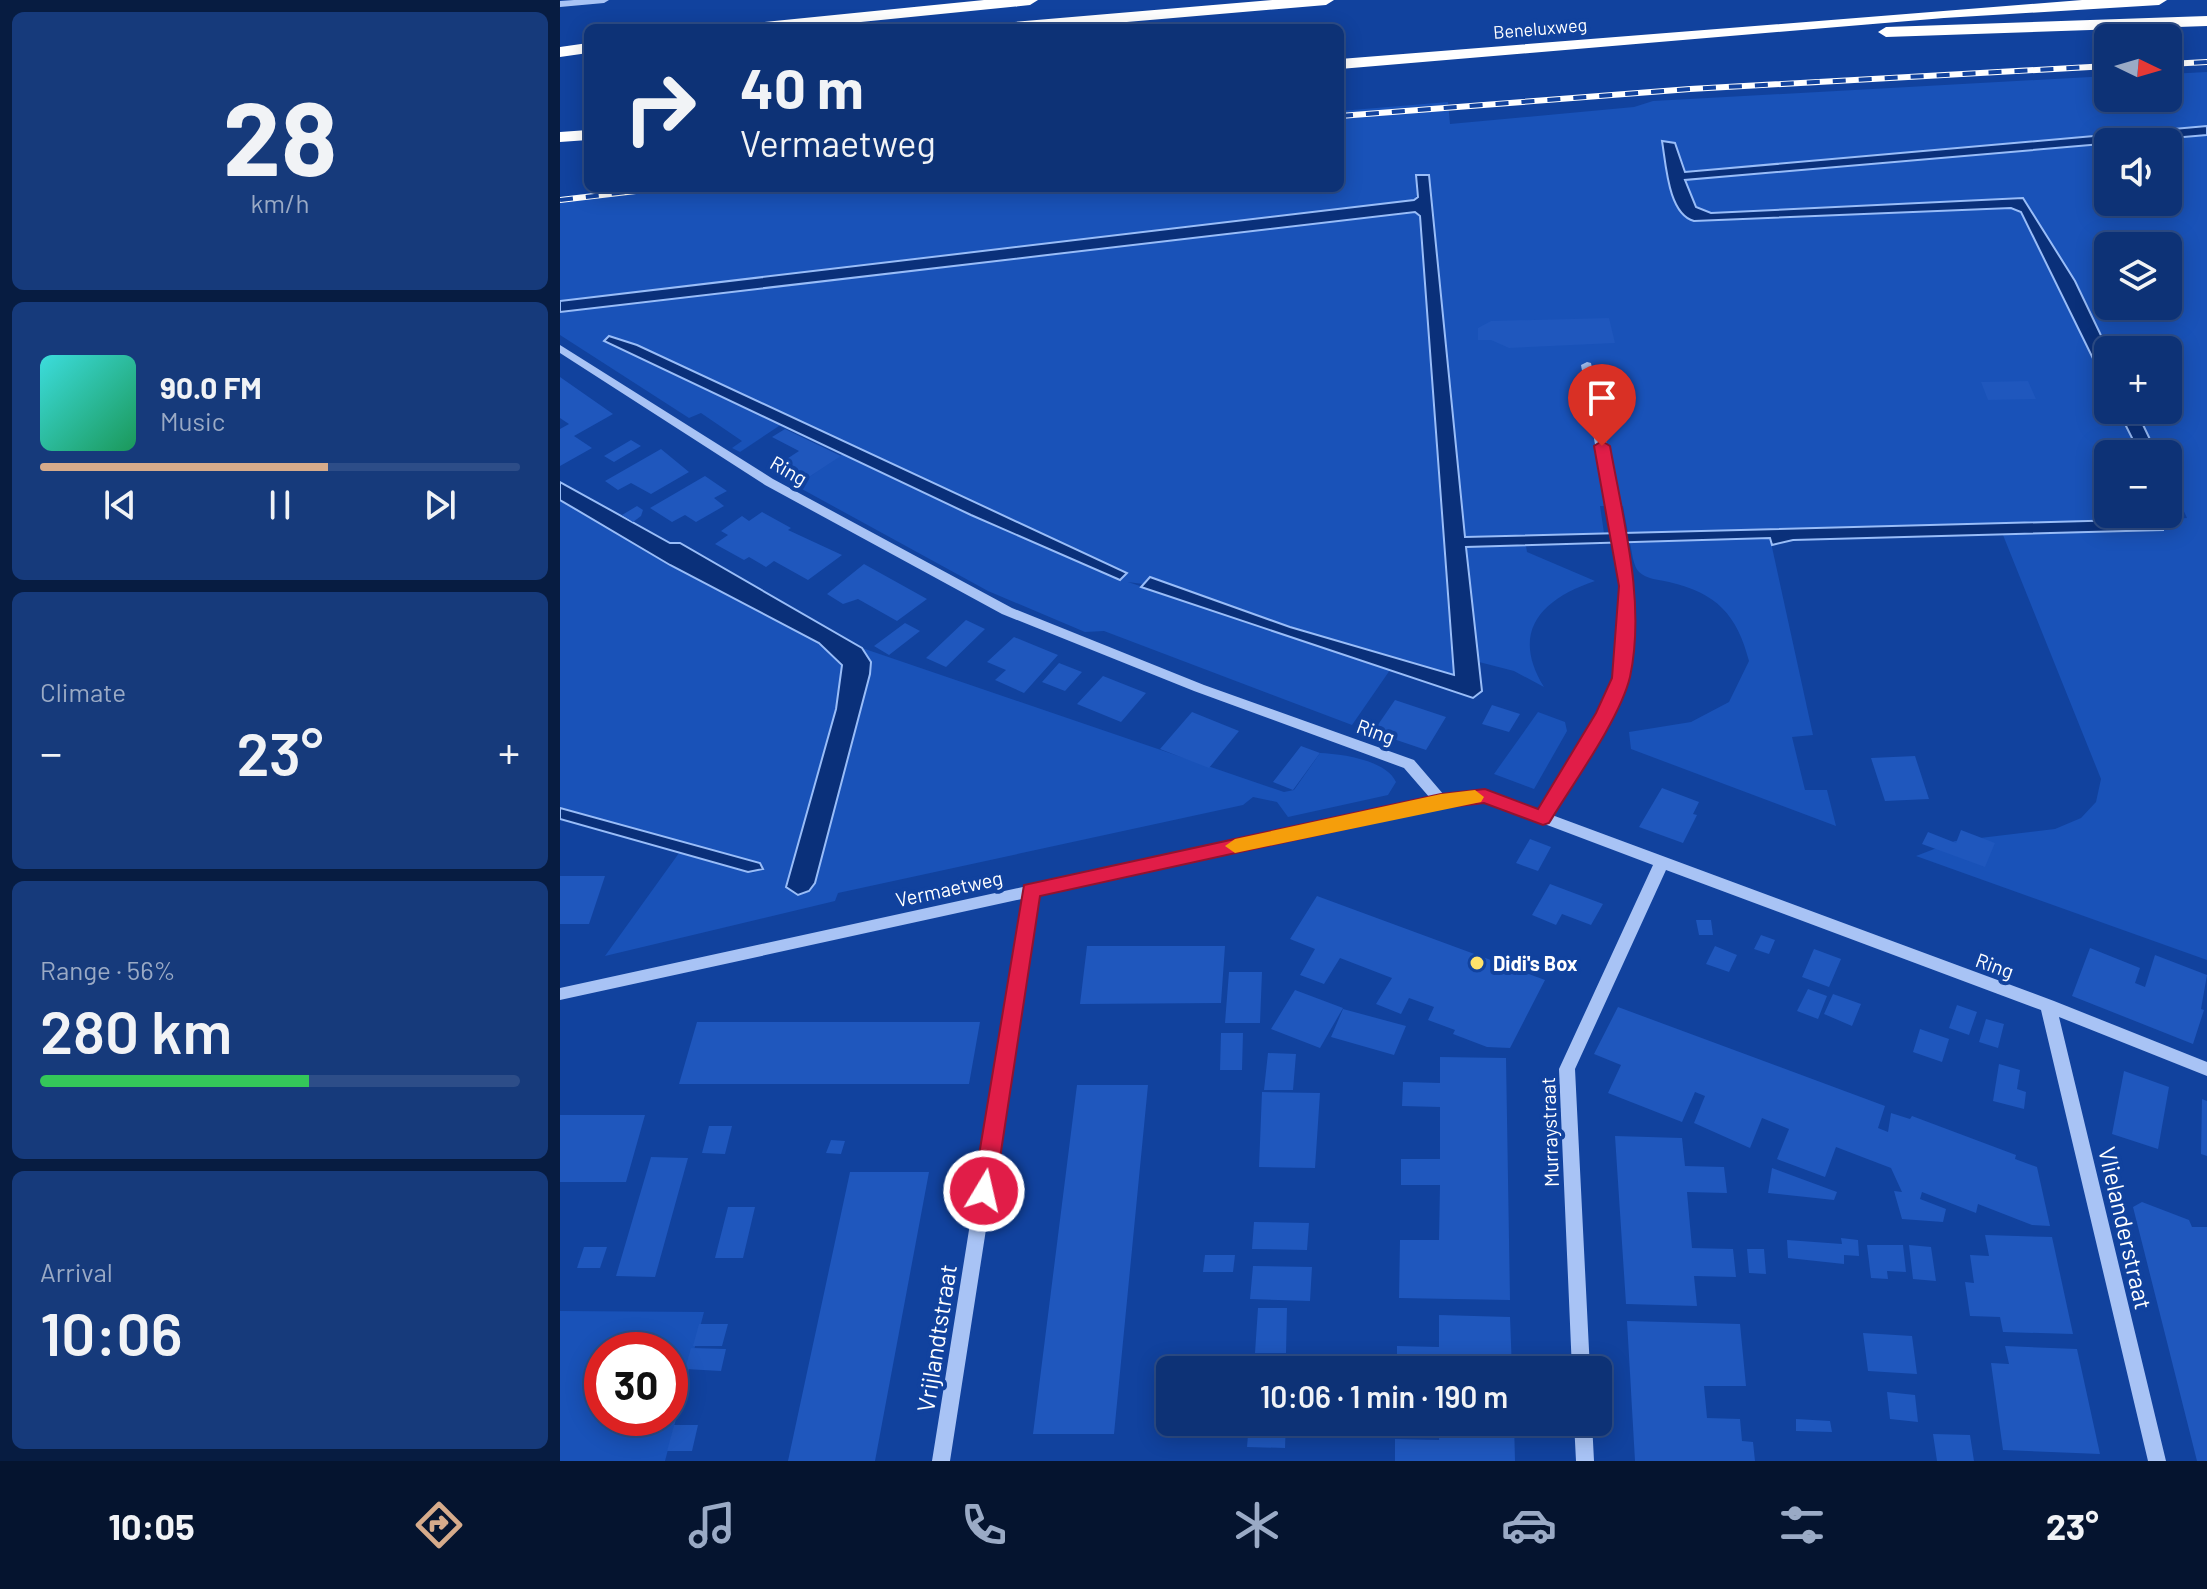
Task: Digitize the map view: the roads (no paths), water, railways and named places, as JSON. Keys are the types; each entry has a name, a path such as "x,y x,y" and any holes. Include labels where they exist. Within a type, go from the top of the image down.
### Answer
{"highway":[{"path":"794,24 1030,0"},
{"path":"1048,24 1326,0"},
{"name":"Beneluxweg","path":"1344,64 1944,13 2159,0"},
{"name":"Beneluxweg","path":"1743,32 1948,33 2207,21"},
{"path":"560,52 584,49"},
{"path":"560,64 584,63"},
{"path":"560,137 584,135"}],"street":[{"path":"560,4 604,0"},
{"name":"Ring","path":"560,348 769,482 1007,611 1199,688 1409,764 1441,801 1485,796 2048,1006 2207,1069"},
{"path":"1543,818 1605,713 1621,678 1627,586 1587,365"},
{"name":"Vermaetweg","path":"560,994 1441,801"},
{"name":"Murraystraat","path":"1580,1356 1567,1069 1661,864"},
{"name":"Vrijlandtstraat","path":"941,1461 1031,890"},
{"name":"Vlielanderstraat","path":"2048,1006 2157,1461"},
{"path":"1584,1436 1585,1461"}],"railway":[{"path":"2182,63 2207,62"},
{"path":"1344,116 1690,89 2094,67"},
{"path":"560,200 627,192"}],"place":[{"name":"Didi's Box","path":"1477,963"}]}
